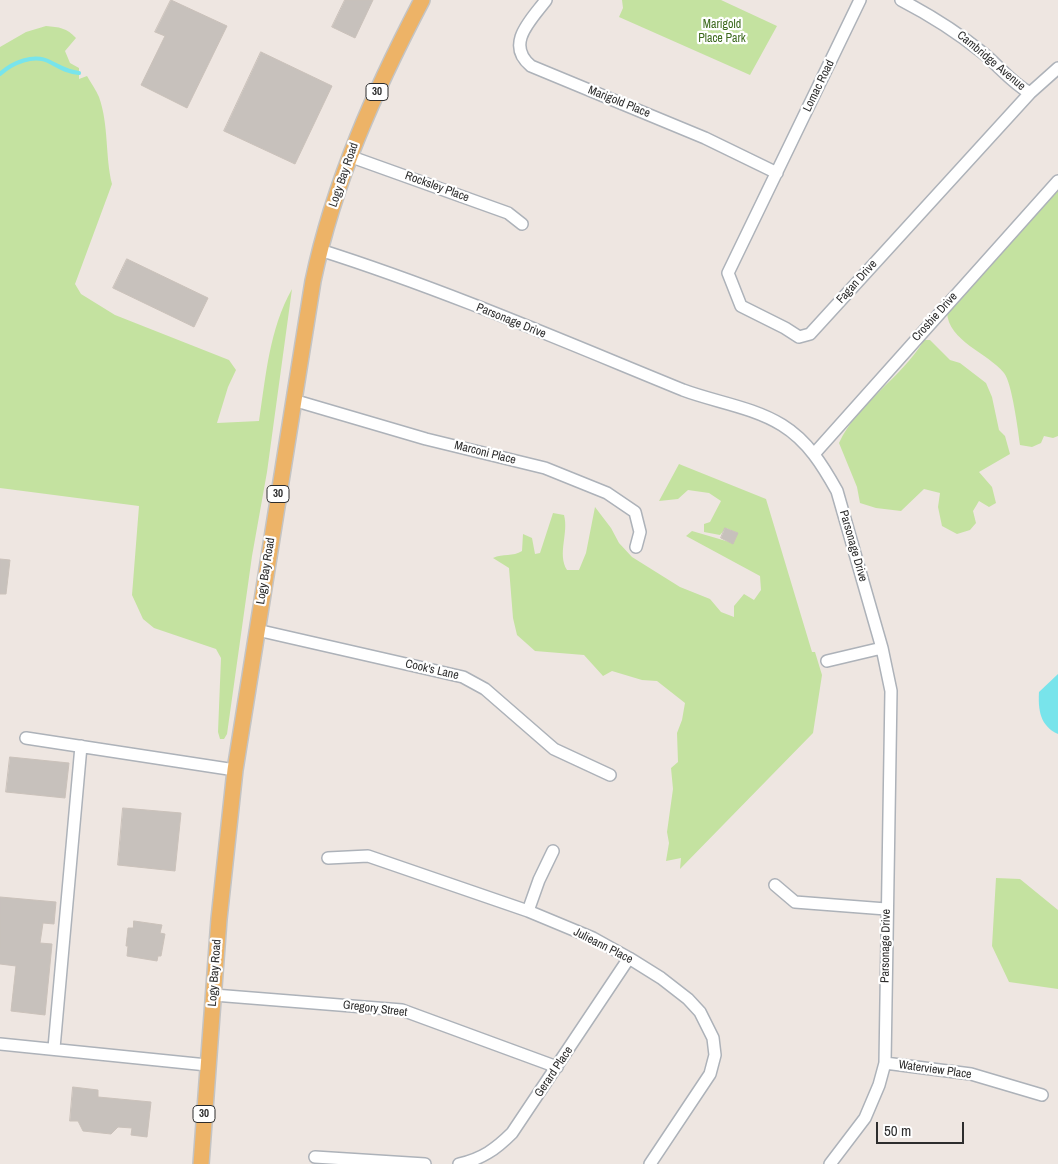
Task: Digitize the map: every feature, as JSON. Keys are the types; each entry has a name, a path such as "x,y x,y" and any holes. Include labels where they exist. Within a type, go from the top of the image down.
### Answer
{"main road":[{"name":"Logy Bay Road","path":"201,1164 207,1064 220,911 235,770 293,400 320,250 349,156 389,64 422,0"}],"street":[{"name":"Marigold Place","path":"546,0 520,36 519,49 522,56 531,66 704,138 777,173"},
{"name":"Lomac Road","path":"777,173 860,0"},
{"name":"Cambridge Avenue","path":"901,0 958,33 985,54 1020,88 1030,93"},
{"name":"Fagan Drive","path":"777,173 728,273 741,306 799,337 810,334 1030,93 1058,68"},
{"name":"Rocksley Place","path":"349,156 508,213 522,224"},
{"name":"Crosbie Drive","path":"814,454 1058,181"},
{"name":"Parsonage Drive","path":"320,250 432,289 685,390 782,425 814,454 837,491 882,648 891,692 885,1063 880,1085 865,1118 830,1164"},
{"name":"Marconi Place","path":"293,400 417,436 545,468 607,493 635,512 640,532 636,547"},
{"name":"Cook's Lane","path":"256,630 463,677 485,690 554,749 610,775"},
{"path":"827,661 882,648"},
{"path":"26,738 235,770"},
{"path":"54,1048 82,746"},
{"path":"528,911 553,851"},
{"name":"Julieann Place","path":"328,858 368,856 528,911 593,938 661,978 688,999 700,1012 713,1038 715,1055 710,1074 650,1164"},
{"path":"775,885 795,902 886,909"},
{"name":"Gerard Place","path":"459,1164 474,1161 489,1154 512,1133 629,958"},
{"name":"Gregory Street","path":"214,995 402,1010 556,1067"},
{"path":"0,1044 207,1064"},
{"name":"Waterview Place","path":"885,1063 970,1074 1042,1095"},
{"path":"315,1157 425,1164"}],"green space":[{"name":"Marigold Place Park","path":"622,0 721,0 777,26 750,75 619,17 623,8"},
{"path":"46,26 63,29 76,38 65,51 70,63 79,68 79,79 87,76 95,89 104,118 112,184 75,284 81,294 115,315 229,360 236,370 228,387 217,423 259,421 273,337 284,305 292,289 267,472 252,556 227,734 224,739 220,739 218,732 221,658 216,649 154,628 143,619 132,595 139,506 0,488 0,47 26,32"},
{"path":"1058,191 1058,436 1053,438 1044,436 1041,443 1032,447 1020,445 1012,396 1004,373 961,339 949,322 947,312"},
{"path":"924,340 930,340 950,360 960,363 986,383 992,397 999,430 1005,436 1010,454 979,472 992,487 996,503 989,507 979,501 973,511 976,523 970,530 957,534 942,526 938,507 940,493 924,489 901,511 876,508 860,503 857,487 839,443 857,415 904,367"},
{"path":"679,464 766,499 812,652 815,652 822,675 813,733 680,869 681,858 666,861 669,843 667,832 673,789 671,768 678,762 677,733 685,703 657,681 642,680 612,671 603,676 584,655 535,651 517,635 513,618 509,568 493,558 522,551 523,534 532,538 535,554 540,553 553,513 564,515 564,564 567,570 579,570 586,553 595,507 611,528 619,543 632,557 680,587 710,599 721,612 734,617 734,606 744,594 754,600 761,590 760,576 686,536 692,531 733,543 737,533 726,528 720,535 704,532 704,524 710,522 721,501 709,493 688,490 678,499 659,501"},
{"path":"996,878 1020,879 1058,910 1058,989 1009,982 992,946"}],"water":[{"path":"1058,674 1058,734 1047,727 1041,717 1039,692"}],"building":[{"path":"171,0 227,26 187,108 141,85 165,36 155,32"},
{"path":"345,0 373,0 355,38 332,27"},
{"path":"261,52 332,86 295,164 224,131"},
{"path":"127,259 208,298 194,327 113,288"},
{"path":"725,528 738,533 733,544 721,538"},
{"path":"0,559 10,560 6,594 0,594"},
{"path":"10,757 69,763 65,798 6,792"},
{"path":"123,808 181,813 175,871 118,865"},
{"path":"0,897 56,902 54,924 43,923 40,943 52,944 45,1015 11,1011 16,966 0,964"},
{"path":"134,921 162,925 160,933 165,934 161,956 158,956 157,961 127,956 128,928 133,928"},
{"path":"73,1087 98,1090 98,1097 151,1102 147,1137 131,1135 132,1128 118,1127 111,1134 83,1131 78,1121 70,1121"}],"waterway":[{"path":"0,74 11,66 30,59 44,59 67,70 79,73"}]}
